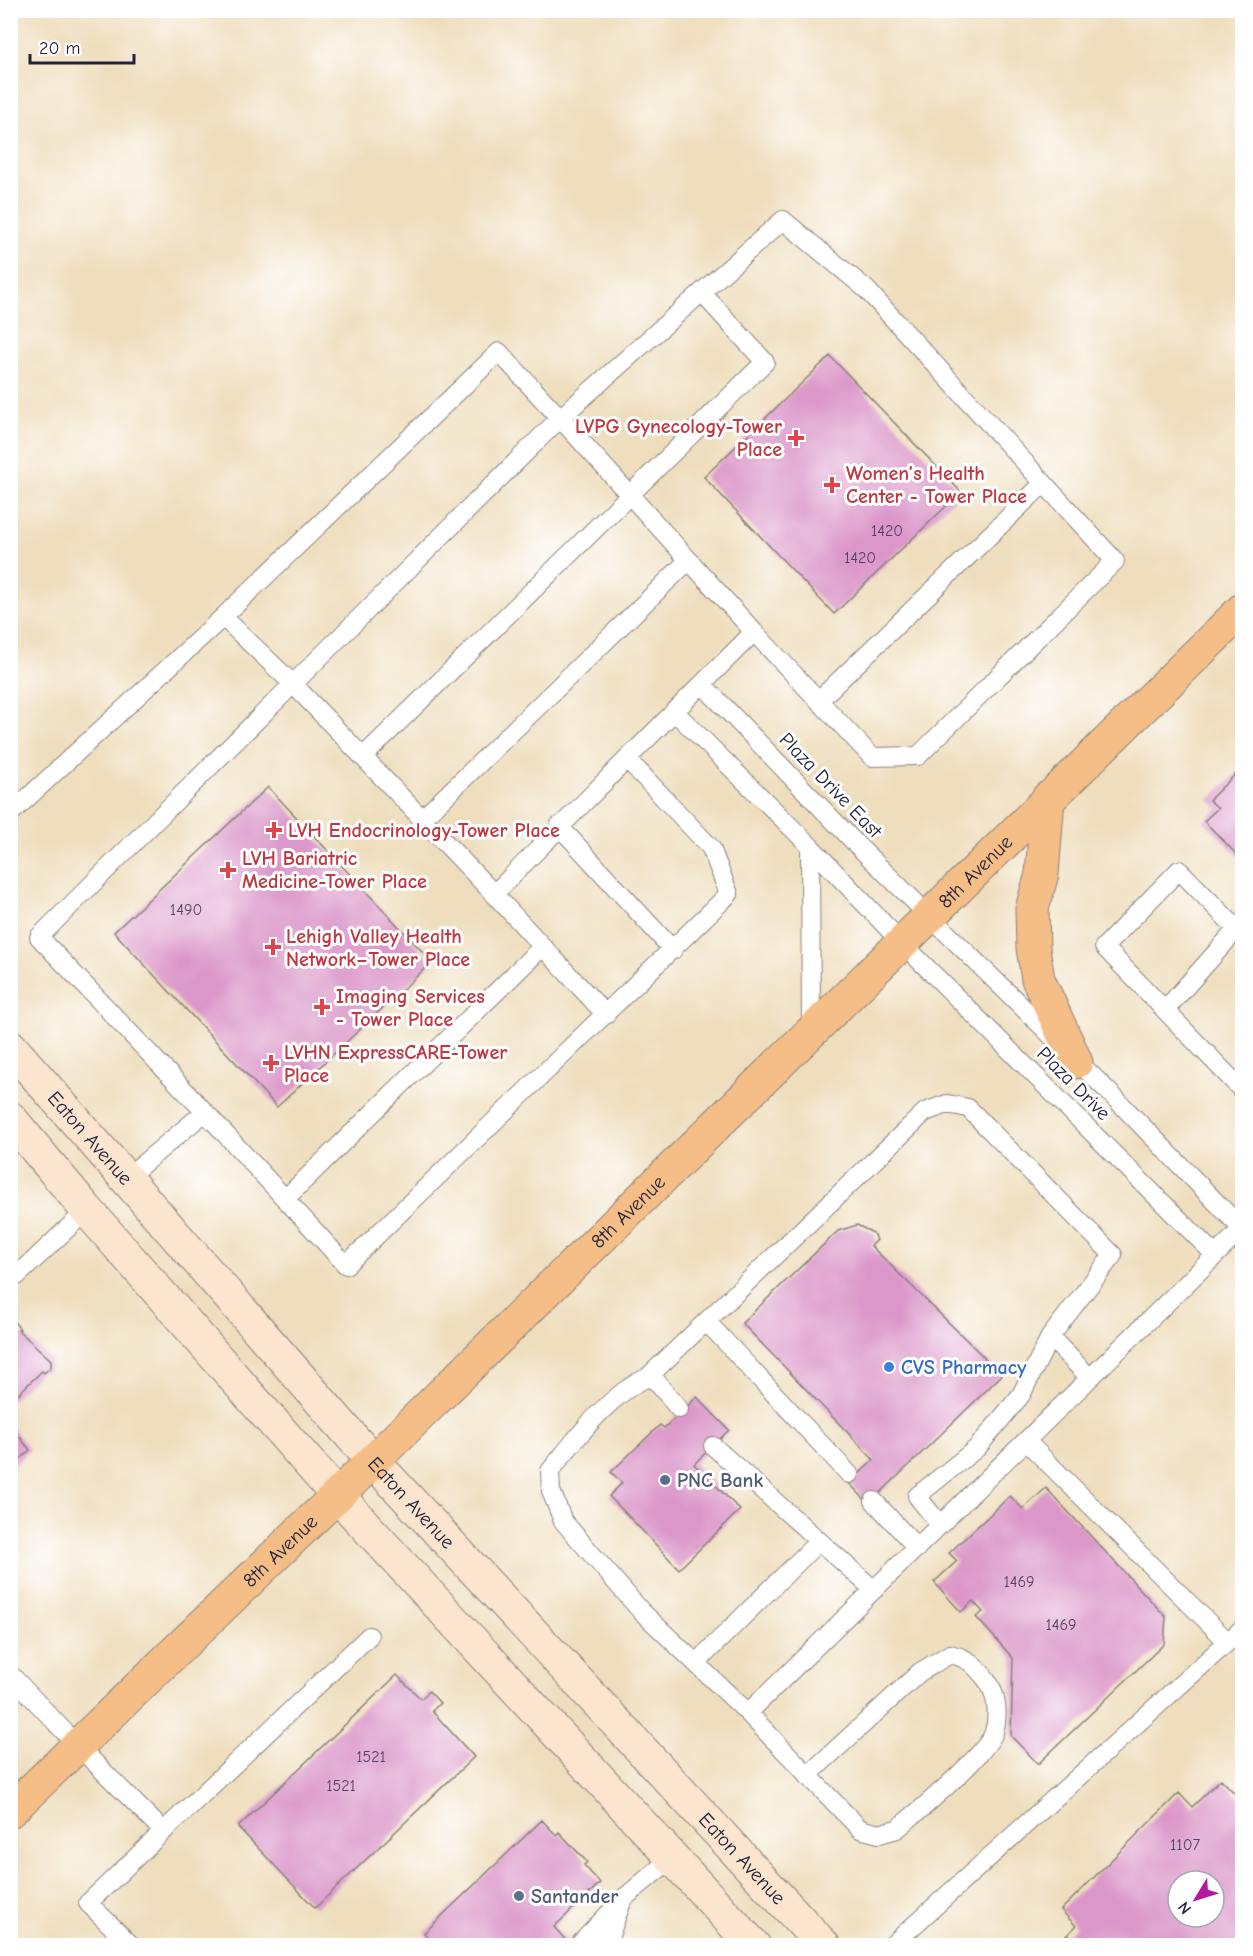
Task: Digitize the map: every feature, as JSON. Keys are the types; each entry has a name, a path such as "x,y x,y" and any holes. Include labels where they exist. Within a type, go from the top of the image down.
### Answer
{"main road":[{"name":"8th Avenue","path":"10,1811 373,1461 1242,610"},
{"path":"1048,798 1042,874 1032,909 1033,948 1038,978 1076,1062"}],"street":[{"name":"Eaton Avenue","path":"10,1046 373,1461 824,1946"},
{"path":"10,1118 337,1494 674,1856 754,1946"}],"lane":[{"path":"10,814 223,616 499,352 560,418 754,632 872,757 918,756 1115,561 866,289 783,220 703,294 560,418 39,937 346,1265 729,894 711,848 627,759"},
{"path":"363,757 765,362 703,294"},
{"path":"819,700 1044,483"},
{"path":"422,819 689,560"},
{"path":"223,616 293,684 606,1015"},
{"path":"494,894 558,826 754,632"},
{"name":"Plaza Drive East","path":"702,684 928,916"},
{"path":"674,711 810,846 901,942"},
{"path":"558,826 673,950"},
{"path":"810,846 811,1030"},
{"path":"1165,1010 1237,929 1179,870 1104,946 1165,1010 1242,1090"},
{"name":"Plaza Drive","path":"928,916 1076,1062 1240,1237"},
{"name":"Plaza Drive","path":"901,942 1215,1255"},
{"path":"285,1199 542,948"},
{"path":"807,1776 920,1672 950,1654 967,1658 993,1688 997,1710 994,1733 982,1750 897,1829 879,1834 860,1829 807,1776 748,1713 641,1611 563,1521 551,1491 550,1472 578,1437 612,1403 638,1382 652,1380 706,1321 925,1112 946,1104 968,1108 1113,1255 1050,1337 1021,1395 977,1448 917,1496 940,1525"},
{"path":"126,1178 205,1112"},
{"path":"14,1275 87,1209"},
{"path":"748,1713 1215,1255 1240,1237"},
{"path":"706,1321 849,1474"},
{"path":"1050,1337 1090,1378"},
{"path":"652,1380 679,1409"},
{"path":"1026,1441 1228,1642"},
{"path":"713,1446 874,1590"},
{"path":"874,1501 917,1548"},
{"path":"696,1664 819,1541"},
{"path":"891,1946 1242,1629"},
{"path":"132,1946 88,1903 369,1636"},
{"path":"10,1674 163,1832"},
{"path":"579,1945 623,1899 674,1856"},
{"path":"606,1946 623,1899"}],"building":[{"name":"Women’s Health Center - Tower Place","path":"830,356 961,492 834,614 704,477"},
{"path":"1242,768 1242,860 1204,821 1218,808 1209,800"},
{"name":"Lehigh Valley Health Network–Tower Place","path":"268,787 432,962 277,1107 114,932"},
{"name":"CVS Pharmacy","path":"857,1225 873,1233 877,1240 871,1246 1002,1375 869,1504 849,1483 874,1460 742,1323 838,1231"},
{"path":"10,1322 14,1322 20,1329 18,1330 51,1360 51,1367 44,1373 42,1371 10,1402"},
{"name":"PNC Bank","path":"697,1397 729,1430 694,1464 740,1510 679,1569 609,1496 622,1483 611,1472 660,1425 664,1428"},
{"path":"10,1425 30,1450 10,1469"},
{"path":"1046,1488 1166,1617 1164,1644 1038,1764 1011,1736 1013,1658 976,1617 983,1612 973,1601 961,1612 934,1582 957,1561 949,1553 1010,1496 1023,1509"},
{"path":"397,1675 421,1699 429,1691 440,1703 432,1711 474,1757 315,1908 238,1827"},
{"path":"1221,1779 1242,1801 1242,1946 1056,1946 1076,1926 1061,1910 1179,1793 1192,1807"},
{"path":"542,1820 556,1835 559,1832 587,1862 584,1865 600,1883 554,1927 571,1946 436,1946 424,1933"}],"place":[{"name":"LVPG Gynecology-Tower Place","path":"796,438"},
{"name":"Women’s Health Center - Tower Place","path":"832,485"},
{"name":"LVH Endocrinology-Tower Place","path":"274,830"},
{"name":"LVH Bariatric Medicine-Tower Place","path":"228,870"},
{"name":"Lehigh Valley Health Network–Tower Place","path":"273,947"},
{"name":"Imaging Services - Tower Place","path":"322,1007"},
{"name":"LVHN ExpressCARE-Tower Place","path":"271,1063"},
{"name":"CVS Pharmacy","path":"889,1367"},
{"name":"PNC Bank","path":"665,1480"},
{"name":"Santander","path":"519,1896"}]}
